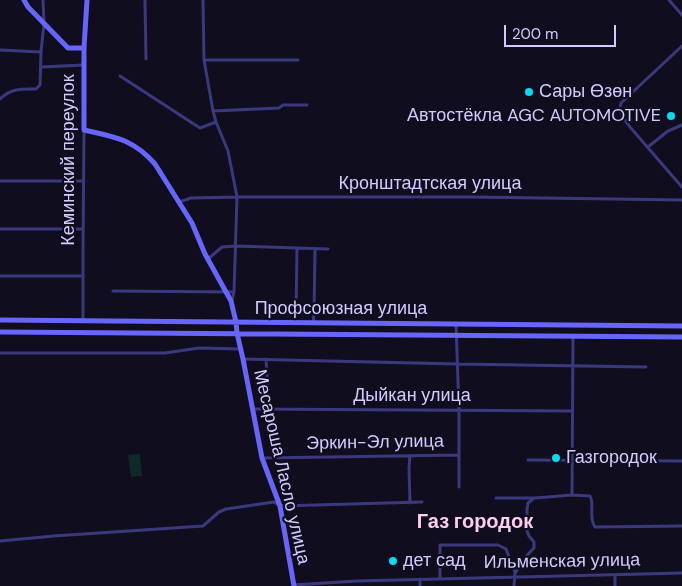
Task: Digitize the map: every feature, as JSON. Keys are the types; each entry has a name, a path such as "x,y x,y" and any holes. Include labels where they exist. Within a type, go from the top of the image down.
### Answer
{"street":[{"path":"24,0 28,7 68,48 84,48"},
{"path":"0,99 5,94 18,88 36,89 40,85 44,24 43,0"},
{"name":"Кеминский переулок","path":"83,321 84,48 87,0"},
{"path":"145,0 146,59"},
{"name":"Месароша Ласло улица","path":"203,0 204,60 213,111 228,151 237,197 234,292 232,300 237,333 262,458 280,506 294,586"},
{"path":"669,0 682,15"},
{"path":"682,46 621,102 620,108 622,116 630,127 682,187"},
{"path":"0,50 41,52"},
{"path":"204,60 298,60"},
{"path":"41,67 84,64"},
{"path":"120,76 200,128 216,122"},
{"path":"213,111 279,108 283,105 307,105"},
{"path":"648,147 668,131 682,125"},
{"path":"84,130 121,139 142,151 155,164 192,224 208,259 232,300"},
{"path":"0,181 83,181"},
{"name":"Кронштадтская улица","path":"179,202 191,198 237,197 472,197 682,200"},
{"path":"0,229 83,229"},
{"path":"208,259 222,247 328,249"},
{"path":"294,322 296,315 296,248"},
{"path":"313,322 314,249"},
{"path":"0,276 83,276"},
{"path":"113,291 234,292"},
{"name":"Профсоюзная улица","path":"0,320 682,326"},
{"path":"456,323 459,487"},
{"name":"Профсоюзная улица","path":"0,332 682,337"},
{"path":"572,495 573,336"},
{"path":"0,353 164,353 199,348 241,349"},
{"path":"243,358 646,367"},
{"path":"266,359 269,408"},
{"name":"Дыйкан улица","path":"253,409 572,411"},
{"name":"Эркин-Эл улица","path":"262,458 459,455"},
{"path":"410,456 410,503"},
{"path":"528,460 682,461"},
{"path":"496,498 590,496 592,497 592,522 595,527 682,526"},
{"path":"515,572 534,548 534,542 527,532 527,509 528,503 535,498"},
{"path":"0,541 203,526 219,512 226,509 274,502 280,506 422,502"},
{"path":"440,579 440,545 498,545 506,549 515,572 514,586"},
{"name":"Ильменская улица","path":"294,586 357,581 682,573"},
{"path":"615,575 615,586"},
{"path":"420,579 420,586"}],"green space":[{"path":"140,454 142,476 131,477 128,455"}],"place":[{"name":"Сары Өзөн","path":"529,92"},
{"name":"Автостёкла AGC AUTOMOTIVE","path":"671,116"},
{"name":"Газгородок","path":"556,458"},
{"name":"дет сад","path":"393,561"}],"district":[{"name":"Газ городок","path":"475,523"}]}
